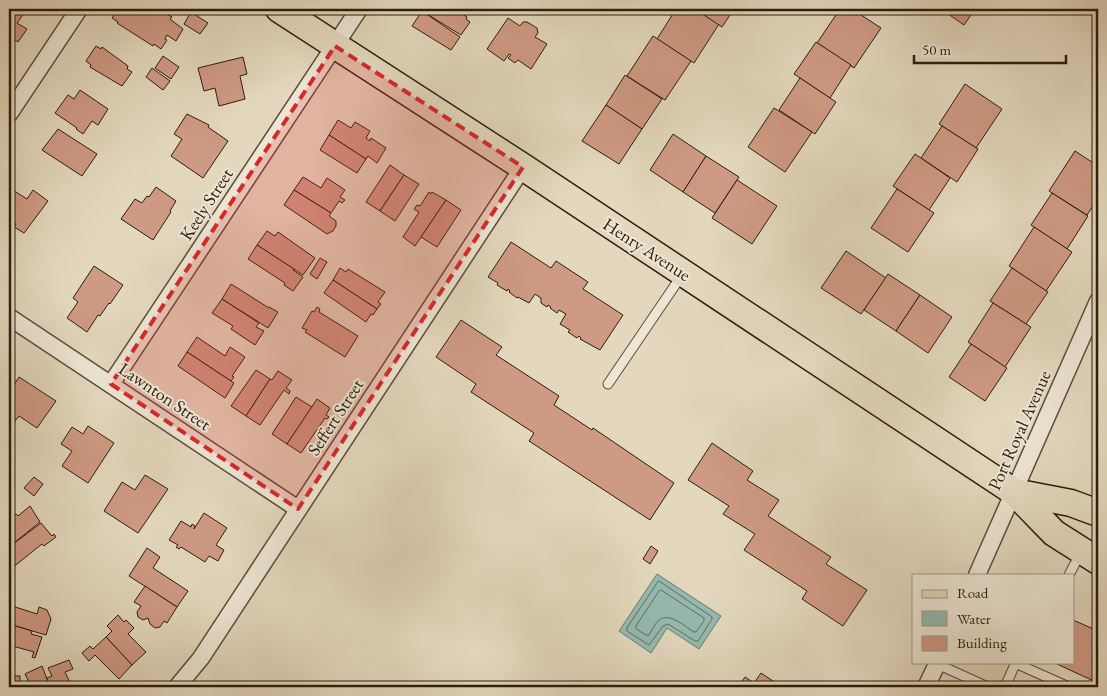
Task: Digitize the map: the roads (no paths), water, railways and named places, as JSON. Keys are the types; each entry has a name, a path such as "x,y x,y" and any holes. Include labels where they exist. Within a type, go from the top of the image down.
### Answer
{"main road":[{"name":"Henry Avenue","path":"279,9 523,167 1014,492 1054,533 1090,556"},
{"name":"Henry Avenue","path":"1014,492 1071,503 1098,513"}],"street":[{"path":"9,114 79,9"},
{"name":"Keely Street","path":"111,384 359,9"},
{"name":"Seffert Street","path":"178,687 201,658 523,167"},
{"name":"Port Royal Avenue","path":"977,574 1098,302"},
{"name":"Lawnton Street","path":"9,317 298,509"},
{"path":"926,687 938,664"}],"lane":[{"path":"608,384 684,273"},
{"path":"1070,574 1090,556"},
{"path":"940,664 988,687"},
{"path":"1005,687 1015,664"},
{"path":"1017,664 1069,687"}],"water":[{"path":"657,574 721,616 699,649 667,628 651,653 619,631"}]}
